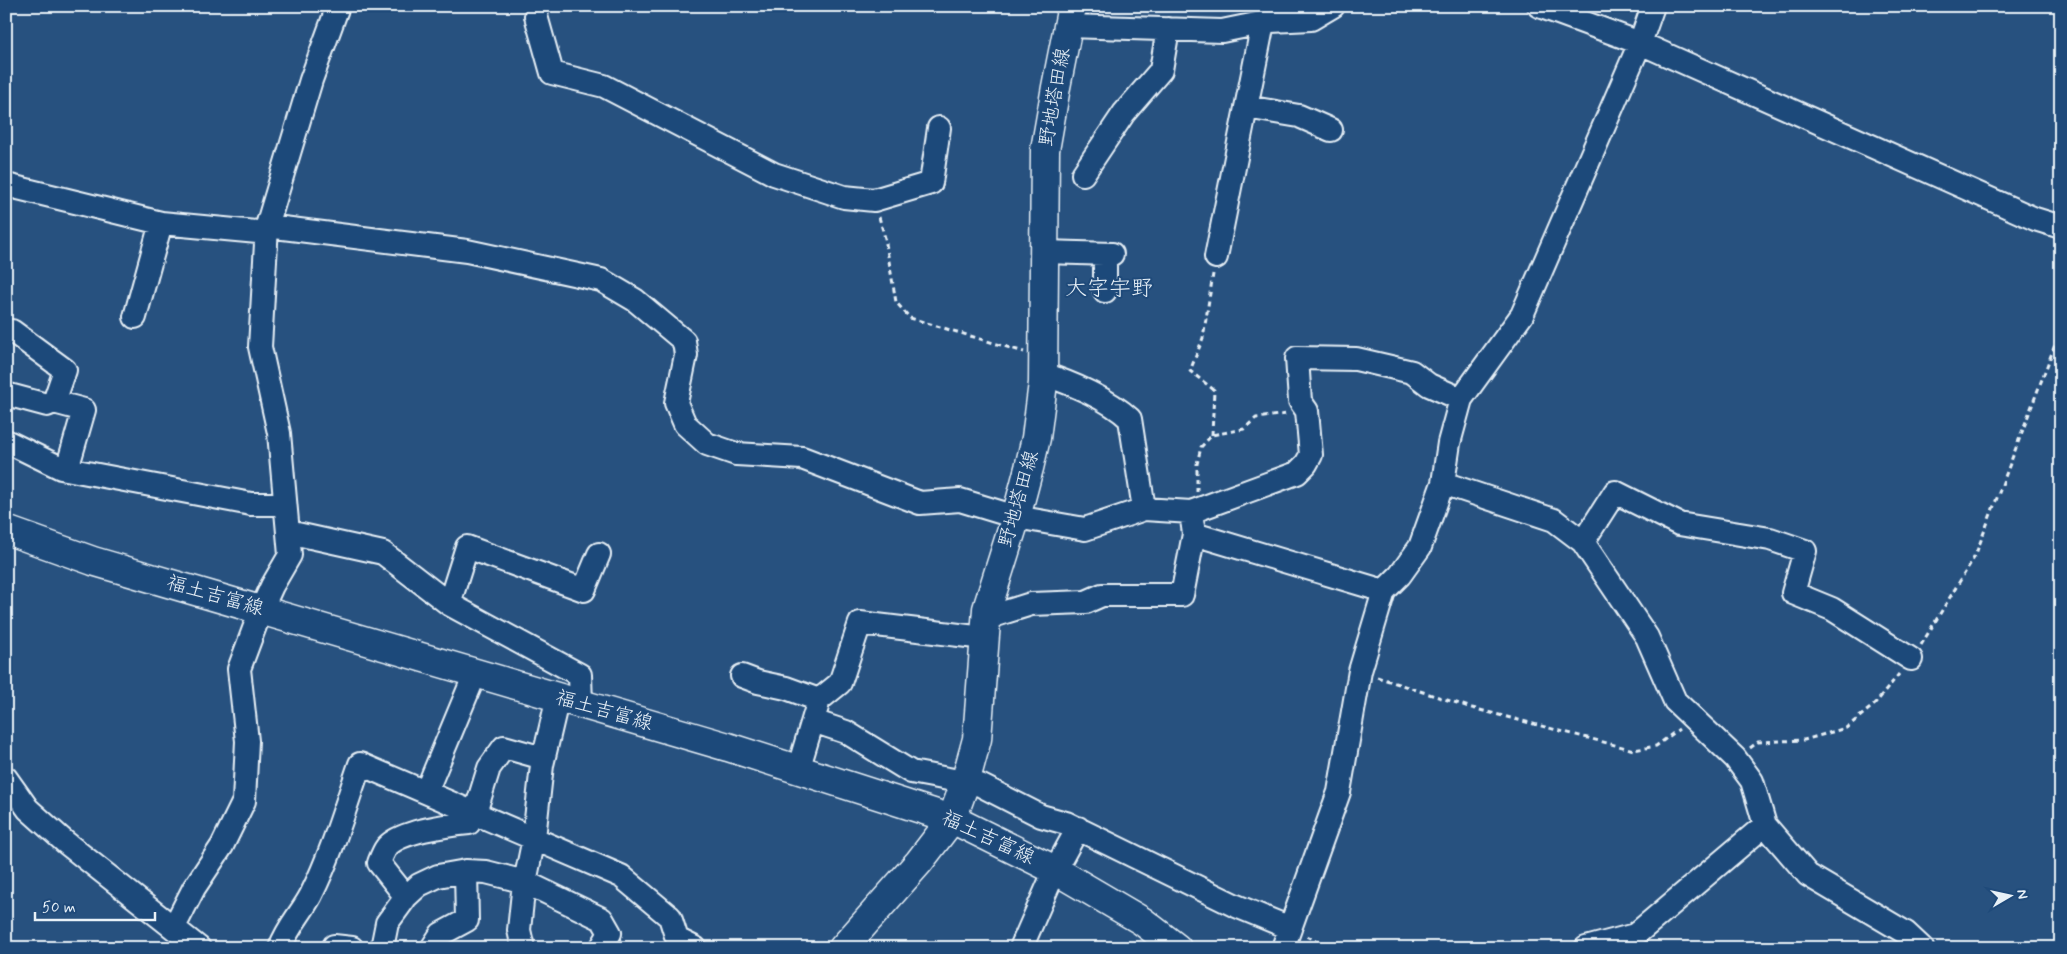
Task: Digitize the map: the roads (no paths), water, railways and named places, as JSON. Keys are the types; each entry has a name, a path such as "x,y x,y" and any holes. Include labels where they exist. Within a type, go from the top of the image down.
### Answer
{"main road":[{"name":"野地塔田線","path":"843,948 919,862 952,819 965,783 977,739 985,628 989,601 1016,517 1036,438 1043,366 1045,150 1070,16"},
{"name":"福土吉富線","path":"6,530 93,561 728,747 952,819 1055,870 1142,921 1177,948"}],"street":[{"path":"174,927 194,888 222,846 244,801 247,741 239,669 261,610 290,555 279,433 260,347 267,230 311,80 338,6"},
{"path":"538,6 536,16 552,73 604,86 774,174 844,197 874,200 931,183 939,128"},
{"path":"1070,16 1168,29 1222,31 1263,23 1311,19 1333,6"},
{"path":"1539,6 1640,43 2035,219 2061,227"},
{"path":"742,676 758,682 786,688 846,732 911,772 980,785 1042,816 1066,822 1234,904 1287,938 1339,792 1360,671 1384,591 1400,575 1420,547 1443,483 1449,442 1461,399 1522,315 1640,43 1653,6"},
{"path":"1216,256 1263,23"},
{"path":"1083,174 1124,113 1161,70 1168,29"},
{"path":"1246,107 1299,116 1332,130"},
{"path":"6,185 161,223 267,230 467,251 601,280 635,300 684,341 686,355 676,403 685,424 707,444 736,454 802,458 920,503 960,500 1016,517 1085,529 1144,509 1194,519 1384,591"},
{"path":"136,317 161,223"},
{"path":"1044,252 1108,254 1105,291"},
{"path":"6,333 12,331 65,370 54,402"},
{"path":"1194,519 1297,473 1312,455 1307,411 1300,401 1297,358 1356,359 1412,372 1430,385 1461,399"},
{"path":"1043,366 1059,379 1119,408 1130,419 1144,509"},
{"path":"6,394 46,405 54,402 84,410 68,469"},
{"path":"6,441 61,468 252,504 285,504"},
{"path":"1443,483 1554,520 1583,542 1647,637 1676,701 1735,758 1752,781 1766,825 1808,875 1906,934 1922,948"},
{"path":"1583,542 1615,492 1680,524 1770,539 1805,551 1793,593 1832,609 1911,659"},
{"path":"798,770 816,710 840,683 860,623 985,628 1031,604 1086,602 1102,594 1182,595 1194,519"},
{"path":"288,532 383,553 450,604 580,675 543,758 534,838 525,882 519,930 522,948"},
{"path":"450,604 467,547 584,590 599,554"},
{"path":"426,792 475,674"},
{"path":"406,897 379,863 387,846 408,834 437,826 469,823 475,813 489,768 504,747 543,758"},
{"path":"280,948 286,931 310,898 328,860 360,764 621,876 670,917 677,939 695,948"},
{"path":"6,778 28,809 65,842 198,948"},
{"path":"1586,948 1635,935 1766,825"},
{"path":"1021,948 1055,870 1078,828"},
{"path":"432,948 440,934 467,920 466,871"},
{"path":"382,948 387,923 406,897 419,885 438,876 466,871 486,872 525,882 602,919 610,933 601,948"},
{"path":"334,948 334,946 352,948"}],"district":[{"name":"大字宇野","path":"1109,289"}]}
